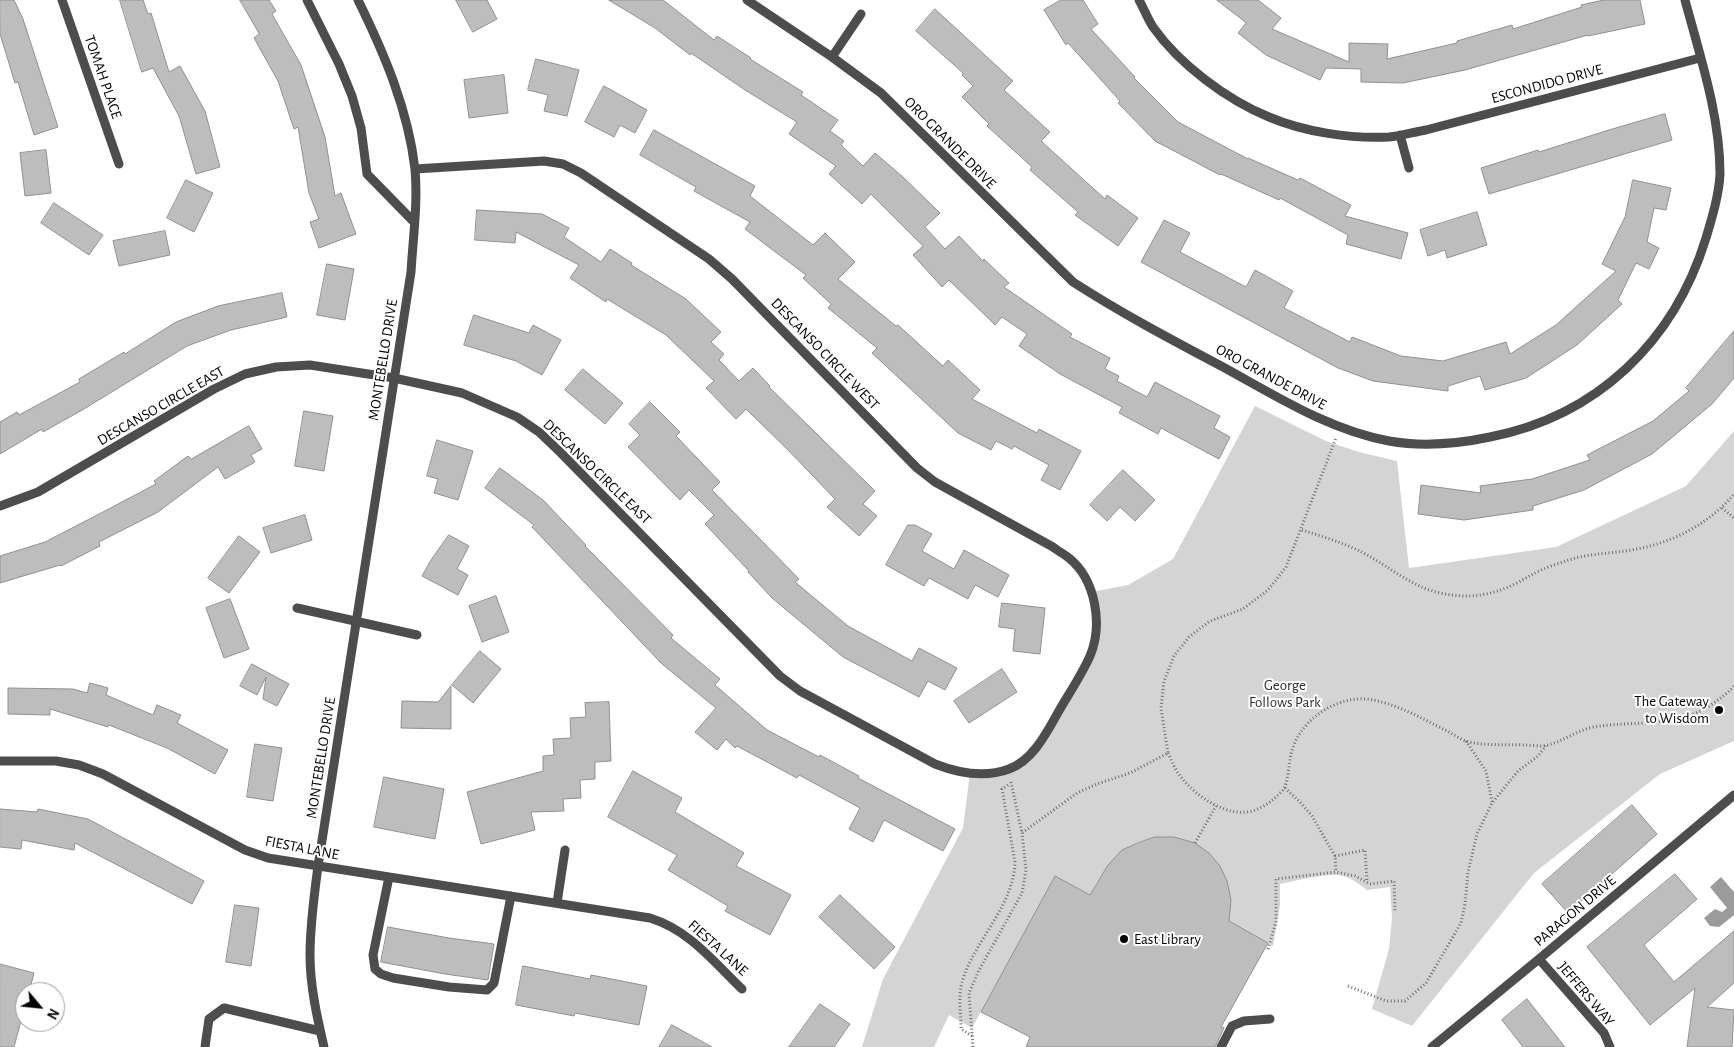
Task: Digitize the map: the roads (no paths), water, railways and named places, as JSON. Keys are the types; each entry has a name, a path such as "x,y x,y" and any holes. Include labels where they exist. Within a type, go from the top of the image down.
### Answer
{"street":[{"name":"TOMAH PLACE","path":"62,0 119,164"},
{"path":"307,0 339,64 352,96 361,128 367,174 414,222"},
{"name":"MONTEBELLO DRIVE","path":"324,1047 312,989 311,924 318,866 411,272 414,222 415,169 403,109 386,60 358,0"},
{"name":"ORO GRANDE DRIVE","path":"747,0 832,57 881,93 1073,282 1107,304 1308,414 1365,435 1420,444 1443,444 1513,432 1551,420 1582,402 1614,379 1639,356 1664,326 1686,290 1701,255 1712,219 1720,176 1716,127 1684,0"},
{"name":"ESCONDIDO DRIVE","path":"1139,0 1153,27 1178,55 1207,81 1269,118 1343,136 1390,137 1426,130 1700,58"},
{"path":"832,57 861,14"},
{"path":"1400,135 1409,168"},
{"name":"DESCANSO CIRCLE WEST","path":"415,169 544,161 563,164 581,173 709,259 732,279 917,468 935,482 1070,558 1083,574 1091,592 1097,614 1097,631 1090,655 1069,694"},
{"name":"DESCANSO CIRCLE EAST","path":"0,506 38,492 214,389 245,374 276,367 310,365 394,378 462,393 517,417 539,432 780,676 800,691 944,768 970,773 992,772 1010,768 1029,755 1041,743 1069,694"},
{"path":"297,608 418,635"},
{"name":"FIESTA LANE","path":"0,762 56,761 78,765 103,774 245,850 268,858 558,903 650,918 667,923 684,933 742,989"},
{"name":"PARAGON DRIVE","path":"1432,1047 1734,795"},
{"path":"558,903 565,850"},
{"path":"389,877 373,955 375,969 381,974 393,978 449,987 487,990 492,988 511,896"},
{"name":"JEFFERS WAY","path":"1539,959 1604,1033 1610,1047"},
{"path":"205,1047 209,1019 224,1008 320,1031"},
{"path":"1221,1047 1232,1026 1244,1021 1270,1019"}],"place":[{"name":"The Gateway to Wisdom","path":"1719,710"},
{"name":"East Library","path":"1124,939"}],"park label":[{"name":"George Follows Park","path":"1285,694"}]}
